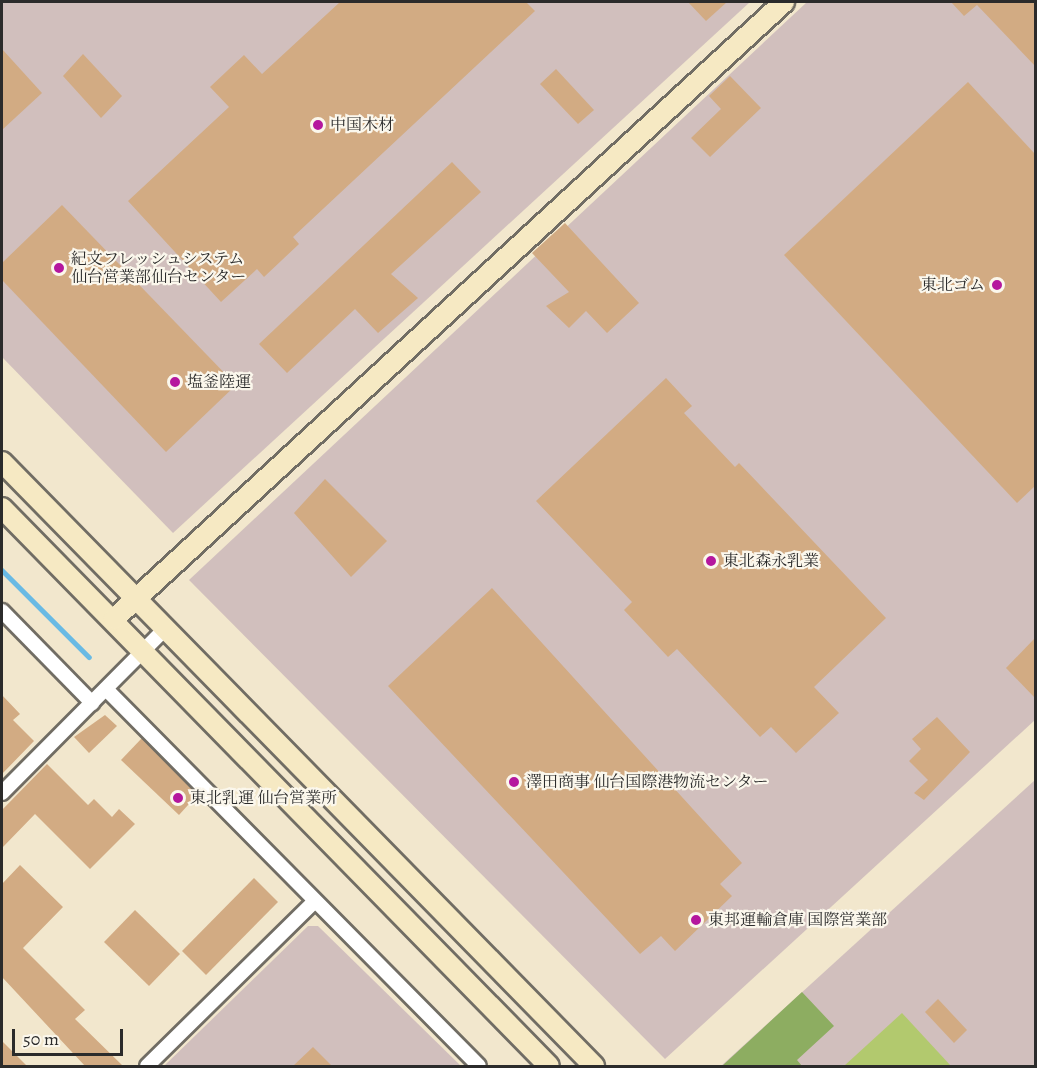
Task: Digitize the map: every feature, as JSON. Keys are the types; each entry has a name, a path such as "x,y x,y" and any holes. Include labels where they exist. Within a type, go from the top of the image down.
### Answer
{"street":[{"path":"114,620 784,2"},
{"path":"2,462 133,601 594,1066"},
{"path":"2,508 549,1066"},
{"path":"2,611 92,703"},
{"path":"2,793 164,631"},
{"path":"106,689 479,1066"},
{"path":"147,1066 315,901"}],"shaded area":[{"path":"2,2 750,2 173,533 2,357"},
{"path":"807,2 1035,2 1035,720 665,1059 189,580"},
{"path":"1035,780 1035,1066 721,1066"},
{"path":"308,926 318,926 461,1066 164,1066"}],"green space":[{"path":"802,992 834,1026 797,1060 802,1066 722,1066"},
{"path":"902,1013 951,1066 844,1066"}],"building":[{"path":"340,2 526,2 535,11 293,237 299,244 264,277 257,269 221,302 128,201 229,107 210,87 244,55 262,74"},
{"path":"688,2 727,2 706,21"},
{"path":"951,2 1035,2 1035,66 977,5 964,16"},
{"path":"2,49 42,93 2,130"},
{"path":"83,54 122,96 101,118 63,76"},
{"path":"556,69 594,110 578,124 540,84"},
{"path":"730,76 761,108 710,157 691,138 721,109 709,96"},
{"path":"968,82 1035,154 1035,486 1017,503 784,255"},
{"path":"452,162 481,192 391,274 418,298 378,333 355,309 287,373 259,344"},
{"path":"62,205 236,385 166,452 2,280 2,263"},
{"path":"565,223 639,303 607,333 586,311 569,328 546,306 569,292 532,253"},
{"path":"666,378 692,406 684,413 735,467 739,463 886,618 814,687 839,713 796,753 771,727 760,737 677,649 668,657 624,610 632,602 536,501"},
{"path":"325,479 387,541 351,577 294,513"},
{"path":"492,588 742,863 720,884 732,896 675,951 661,936 640,954 388,686"},
{"path":"1035,638 1035,698 1006,668"},
{"path":"2,695 20,714 13,720 34,741 2,774"},
{"path":"105,715 117,726 89,753 74,737"},
{"path":"937,717 970,752 924,800 914,793 928,780 909,761 921,749 912,739"},
{"path":"142,738 198,794 179,815 121,760"},
{"path":"47,764 88,805 94,799 112,817 119,809 135,824 90,869 35,814 2,848 2,810"},
{"path":"20,865 63,907 23,948 85,1010 75,1019 123,1066 85,1066 2,977 2,884"},
{"path":"254,878 278,902 206,975 182,951"},
{"path":"135,910 180,954 149,986 104,942"},
{"path":"938,999 967,1030 954,1043 925,1012"},
{"path":"2,1041 27,1066 2,1066"},
{"path":"313,1047 332,1066 293,1066"}],"waterway":[{"path":"2,570 89,657"}],"place":[{"name":"中国木材","path":"318,125"},
{"name":"紀文フレッシュシステム 仙台営業部仙台センター","path":"59,268"},
{"name":"東北ゴム","path":"997,285"},
{"name":"塩釜陸運","path":"175,382"},
{"name":"東北森永乳業","path":"711,561"},
{"name":"澤田商事 仙台国際港物流センター","path":"514,782"},
{"name":"東北乳運 仙台営業所","path":"178,798"},
{"name":"東邦運輸倉庫 国際営業部","path":"696,920"}]}
